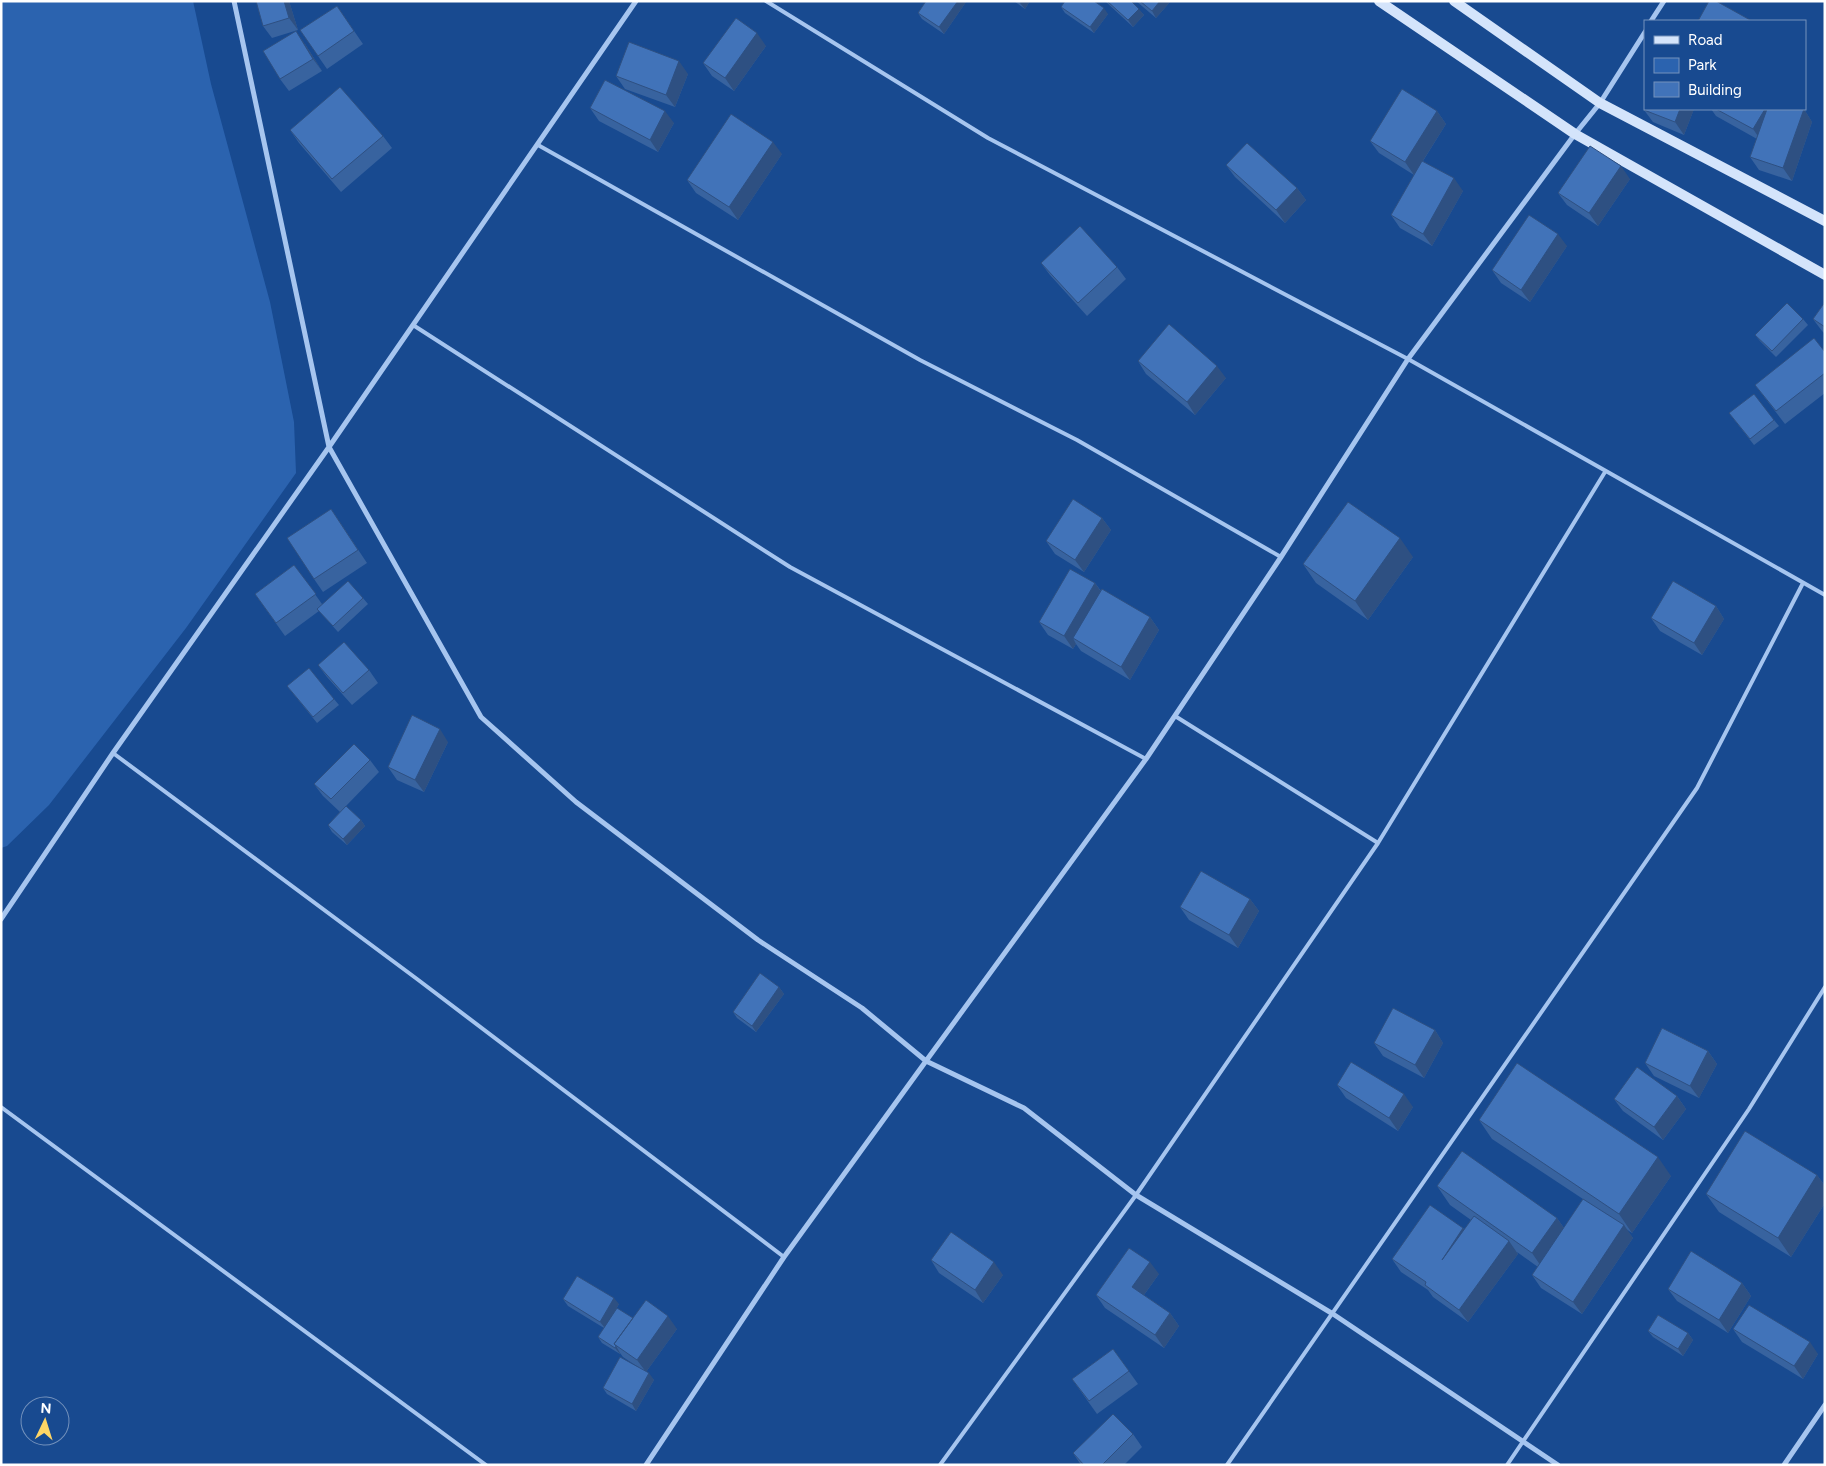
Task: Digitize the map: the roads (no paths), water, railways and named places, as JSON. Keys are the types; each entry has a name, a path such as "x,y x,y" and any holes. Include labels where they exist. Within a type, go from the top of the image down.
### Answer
{"main road":[{"path":"1379,1 1575,134 1825,275"},
{"path":"1454,1 1600,103 1825,222"}],"street":[{"path":"234,1 329,447 481,717 576,802 758,940 862,1008 926,1061 1024,1108 1136,1195 1333,1314 1558,1465"},
{"path":"1,919 112,752 329,447 636,1"},
{"path":"1652,20 1664,1"},
{"path":"646,1465 784,1257 1146,759 1408,359 1600,103 1644,34"},
{"path":"1784,1465 1825,1405"}],"lane":[{"path":"766,1 988,138 1408,359 1825,595"},
{"path":"538,145 920,360 1077,440 1280,557"},
{"path":"413,325 790,567 1146,759"},
{"path":"940,1465 1136,1195 1378,843 1605,472"},
{"path":"1228,1465 1697,788 1803,583"},
{"path":"1175,716 1378,843"},
{"path":"112,752 425,985 784,1257"},
{"path":"1507,1465 1522,1440 1749,1109 1825,987"},
{"path":"1,1107 486,1465"}]}
